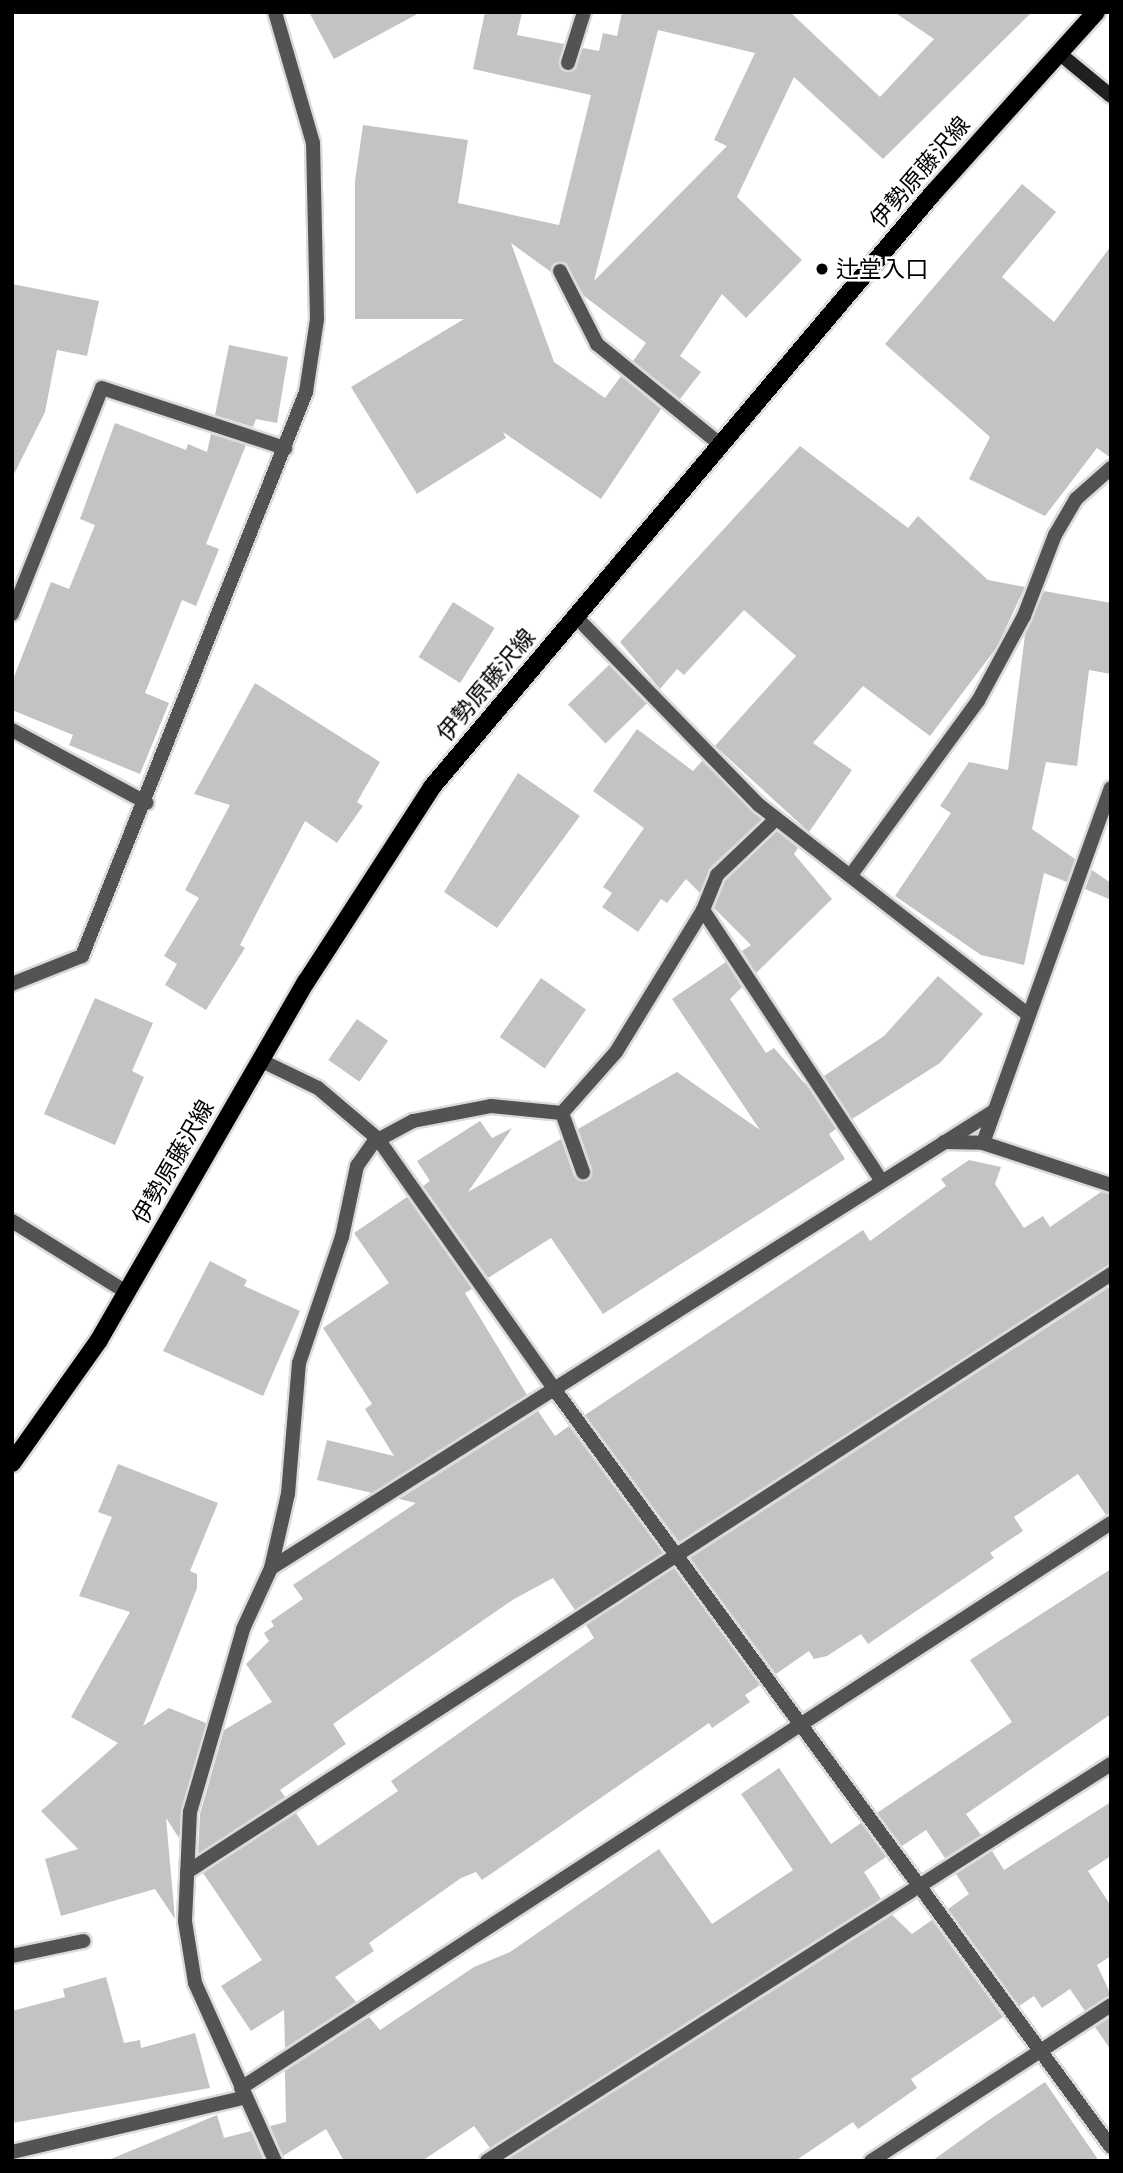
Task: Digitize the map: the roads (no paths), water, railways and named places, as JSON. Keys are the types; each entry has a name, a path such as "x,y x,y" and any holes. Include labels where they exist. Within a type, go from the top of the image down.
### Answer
{"main road":[{"name":"伊勢原藤沢線","path":"12,1462 127,1292 260,1060 370,876 432,787 721,445 1096,12"},
{"path":"1059,53 1111,96"}],"street":[{"path":"12,984 82,956 147,803 285,448 314,353 316,189 309,114 275,12"},
{"path":"568,63 584,12"},
{"path":"560,271 597,344 721,445"},
{"path":"12,614 103,388 285,448"},
{"path":"851,875 978,701 1024,616 1055,535 1076,499 1111,468"},
{"path":"576,617 776,819 1027,1014"},
{"path":"12,730 147,803"},
{"path":"983,1143 1027,1014 1111,788"},
{"path":"562,1113 616,1052 703,910 717,874 776,819"},
{"path":"703,910 881,1181"},
{"path":"260,1060 318,1088 378,1139 552,1386 1111,2147"},
{"path":"275,2161 195,1983 185,1921 190,1812 212,1726 243,1629 271,1568 288,1494 299,1363 342,1237 357,1166 378,1139 413,1121 491,1106 562,1113"},
{"path":"271,1568 552,1386 994,1111"},
{"path":"562,1113 583,1172"},
{"path":"943,1142 983,1143 1111,1185"},
{"path":"12,1221 127,1292"},
{"path":"187,1872 1111,1275"},
{"path":"12,2152 243,2093 1111,1523"},
{"path":"487,2161 1111,1764"},
{"path":"12,1956 83,1941"},
{"path":"871,2161 1111,2005"}],"place":[{"name":"辻堂入口","path":"822,269"}]}
